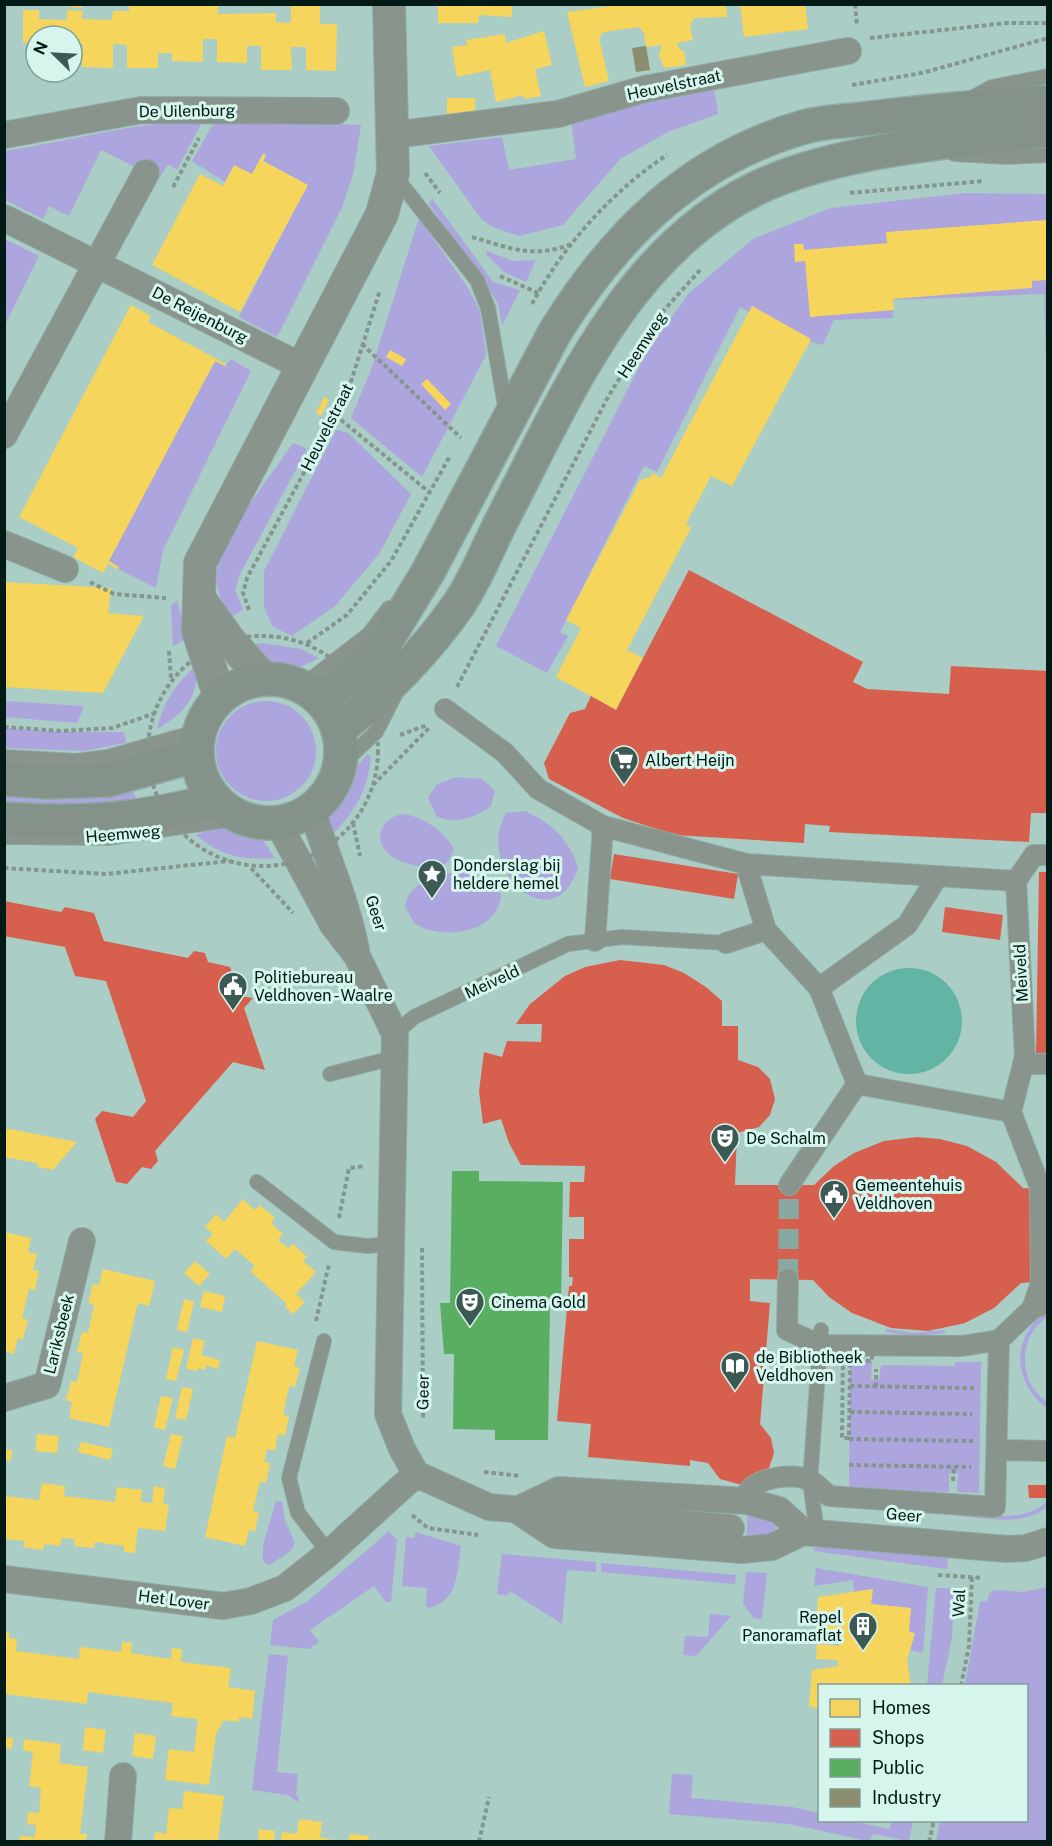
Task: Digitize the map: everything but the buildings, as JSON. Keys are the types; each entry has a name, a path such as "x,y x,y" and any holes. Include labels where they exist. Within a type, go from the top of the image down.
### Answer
{"main road":[{"path":"311,693 352,676 383,646 428,572 555,332 590,278 628,234 664,199 711,167 754,145 806,126 953,108 1047,102"},
{"path":"338,730 409,668 460,603 598,340 634,288 674,243 755,188 815,166 898,150 1047,130"},
{"path":"264,679 284,680 311,693 338,730 343,753 340,766 323,799 295,820 279,825 227,809 202,779 198,743 209,710 220,698 244,683 264,679"},
{"path":"4,779 48,782 109,780 198,743"},
{"name":"Heemweg","path":"4,819 112,820 166,813 227,809"}],"street":[{"path":"220,698 198,631 200,563 382,214 393,173 389,4"},
{"name":"Heuvelstraat","path":"393,135 558,114 645,89 848,51"},
{"name":"De Uilenburg","path":"4,135 141,110 336,111"},
{"path":"4,435 146,173"},
{"name":"De Reijenburg","path":"4,218 303,367"},
{"path":"4,544 65,569"},
{"path":"199,598 229,640 264,679"},
{"path":"445,709 505,753 538,789 603,826 746,864 1016,881 1034,855 1047,855"},
{"name":"Geer","path":"312,809 323,848 350,916 357,956 394,1046 388,1414 402,1449 416,1474"},
{"name":"Geer","path":"279,825 333,925 357,956"},
{"path":"595,941 603,826"},
{"path":"746,864 766,930 819,988 857,1084"},
{"path":"819,988 907,925 938,876"},
{"name":"Meiveld","path":"1011,1113 1023,1064 1016,881"},
{"name":"Meiveld","path":"726,944 766,930"},
{"path":"1023,1064 1047,1064"},
{"path":"788,1279 787,1330 820,1337 962,1346 999,1340 1040,1304 1040,1187 1011,1113 857,1084"},
{"path":"789,1185 857,1084"},
{"name":"Lariksbeek","path":"4,1398 47,1385 82,1241"},
{"path":"748,1492 753,1485 789,1476 810,1480 830,1496 995,1507 988,1445 999,1340"},
{"path":"988,1445 1047,1450"},
{"path":"416,1474 489,1507 731,1528"},
{"name":"Het Lover","path":"4,1579 223,1606 251,1601 285,1588 329,1553 416,1474"},
{"path":"517,1510 559,1490 747,1501 779,1510 810,1532"},
{"path":"517,1510 554,1535 742,1550 772,1547 810,1532"},
{"name":"Geer","path":"810,1532 1016,1548 1047,1541"},
{"path":"118,1842 123,1776"}],"lane":[{"path":"953,108 992,87 1047,76"},
{"path":"898,150 1007,157 1047,155"},
{"path":"393,173 477,280 488,309 508,422"},
{"path":"340,766 376,732 409,668"},
{"path":"4,757 87,760 147,747 198,743"},
{"name":"Heemweg","path":"4,837 107,838 227,809"},
{"name":"Meiveld","path":"394,1046 414,1017 568,945 622,937 726,944"},
{"path":"330,1074 394,1046"},
{"path":"257,1182 334,1242 367,1246 392,1244"},
{"path":"810,1532 810,1480 820,1337"},
{"path":"324,1341 290,1478 298,1513 329,1553"}],"path":[{"path":"848,51 859,39 1006,23 1047,23"},
{"path":"146,173 173,187 214,110"},
{"path":"844,194 992,180"},
{"path":"469,236 534,254 554,251 572,244"},
{"name":"Heemweg","path":"445,709 608,397 655,320 701,268"},
{"name":"Heuvelstraat","path":"252,615 243,593 247,578 348,391 383,282"},
{"path":"362,344 460,438"},
{"path":"335,415 429,492"},
{"path":"307,643 347,615 392,561 466,428"},
{"path":"114,594 166,598"},
{"path":"257,625 262,634"},
{"path":"4,726 62,731 112,728 153,714 171,680"},
{"path":"362,866 353,823 373,785 436,722 398,736"},
{"path":"379,742 388,739"},
{"path":"4,868 106,874 229,861 251,868 279,901 296,915"},
{"path":"367,1154 367,1177"},
{"name":"Geer","path":"422,1240 423,1422"},
{"path":"843,1353 872,1354 872,1361 850,1360 850,1412 849,1438 842,1438 843,1353"},
{"path":"850,1386 981,1388"},
{"path":"850,1412 980,1414"},
{"path":"849,1439 988,1445"},
{"path":"849,1465 979,1467"},
{"path":"479,1472 524,1476"},
{"path":"390,1497 429,1528 486,1536"},
{"name":"Wal","path":"961,1684 969,1646 976,1546"},
{"path":"479,1842 489,1797"},
{"path":"929,1842 933,1822"}],"shaded area":[{"path":"714,87 718,114 668,132 620,159 563,225 519,236 493,227 482,220 429,146 502,137 509,170 576,159 571,119"},
{"path":"216,119 361,125 353,175 342,207 277,337 239,317 307,185 264,161 266,155 263,153 252,174 234,166 225,182 192,161"},
{"path":"203,120 177,170 168,164 159,179 101,150 69,216 49,206 43,219 5,200 4,151 153,124"},
{"path":"965,193 1047,194 1047,388 1044,294 892,300 893,318 834,320 823,345 808,341 740,307 657,472 644,466 560,632 568,636 547,673 496,646 646,354 688,294 753,239 831,208"},
{"path":"432,198 493,282 520,290 502,326 498,303 429,204"},
{"path":"419,218 468,288 480,311 486,355 422,477 351,418 372,367"},
{"path":"5,239 39,256 5,325"},
{"path":"487,251 513,261 536,260 526,282 504,272 486,254"},
{"path":"231,359 251,371 163,550 156,588 118,569 119,567 108,561 215,361 225,366"},
{"path":"336,430 348,433 411,494 379,554 335,606 292,636 273,627 264,608 264,571"},
{"path":"293,443 307,449 240,574 235,590 243,609 229,619 217,583 217,570 221,555 238,522"},
{"path":"177,601 188,638 173,646 171,605"},
{"path":"262,643 301,649 319,658 298,668 269,666 246,645"},
{"path":"196,666 195,687 188,704 175,717 157,729 171,694"},
{"path":"4,701 84,706 77,723 5,717"},
{"path":"266,701 285,705 301,716 312,732 316,751 312,770 301,786 285,797 266,801 247,797 231,786 220,770 216,751 220,732 231,716 247,705"},
{"path":"5,728 61,732 124,732 126,743 83,751 5,748"},
{"path":"367,754 371,757 363,791 353,810 330,837 330,811 333,801"},
{"path":"457,777 482,779 495,791 491,806 465,819 451,820 437,817 428,798 437,784"},
{"path":"131,785 139,806 5,806 4,787"},
{"path":"525,811 544,821 558,833 569,848 578,867 567,889 552,899 536,898 521,890 508,875 500,856 499,835 506,813"},
{"path":"404,814 419,818 444,836 454,849 447,862 438,867 423,867 400,861 389,854 381,841 382,829 390,819"},
{"path":"217,826 262,839 275,858 233,856 215,848 196,835"},
{"path":"457,872 481,879 501,894 498,907 491,918 480,926 453,932 425,929 414,923 405,906 412,891 425,881"},
{"path":"909,968 929,972 946,984 958,1001 962,1021 958,1041 946,1058 929,1070 909,1074 889,1070 872,1058 860,1041 856,1021 860,1001 872,984 889,972"},
{"path":"1047,1311 1047,1317 1030,1336 1025,1360 1026,1372 1031,1383 1037,1393 1047,1402 1047,1408 1035,1398 1027,1386 1020,1360 1027,1333 1035,1321"},
{"path":"886,1329 915,1333 945,1330 945,1333 914,1336 886,1332"},
{"path":"850,1361 872,1361 871,1380 879,1380 881,1365 955,1366 955,1362 981,1362 979,1493 957,1492 958,1473 949,1473 949,1492 849,1491"},
{"path":"276,1501 282,1502 285,1521 295,1543 291,1551 269,1565 263,1561 263,1545"},
{"path":"1047,1502 1047,1507 1037,1513 1016,1519 959,1516 960,1512 994,1516 1017,1515 1038,1509"},
{"path":"748,1507 775,1522 776,1530 746,1545"},
{"path":"389,1531 397,1540 391,1602 386,1602 374,1586 310,1630 319,1642 309,1649 270,1645 273,1620 308,1601"},
{"path":"416,1532 461,1546 457,1575 451,1592 446,1599 428,1608 426,1606 427,1588 402,1586 406,1537 414,1538"},
{"path":"820,1546 948,1556 947,1569 814,1551 814,1548"},
{"path":"502,1554 596,1562 596,1572 567,1570 562,1624 510,1591 507,1596 497,1594"},
{"path":"601,1563 736,1575 735,1584 601,1572"},
{"path":"816,1568 928,1587 923,1653 910,1650 915,1634 908,1633 910,1608 871,1604 872,1589 854,1592 853,1580 814,1586"},
{"path":"746,1572 767,1573 762,1619 754,1618 743,1604"},
{"path":"1047,1587 1047,1841 936,1841 940,1822 1028,1822 1028,1684 965,1684 980,1602 987,1601 989,1594 994,1590 1024,1592"},
{"path":"936,1588 950,1588 954,1592 952,1638 942,1684 927,1684"},
{"path":"710,1614 731,1616 696,1656 683,1655 685,1636 708,1637"},
{"path":"269,1654 288,1656 277,1772 298,1774 296,1795 299,1796 298,1802 288,1795 252,1790"},
{"path":"672,1774 693,1775 691,1798 792,1807 818,1813 818,1822 857,1822 889,1829 892,1822 913,1822 909,1841 873,1834 867,1841 790,1824 669,1814"}],"tunnel":[{"path":"788,1279 789,1185"}],"place":[{"name":"Albert Heijn","path":"624,786"},
{"name":"Donderslag bij heldere hemel","path":"432,900"},
{"name":"Politiebureau Veldhoven - Waalre","path":"233,1012"},
{"name":"De Schalm","path":"725,1164"},
{"name":"Gemeentehuis Veldhoven","path":"834,1220"},
{"name":"Cinema Gold","path":"470,1328"},
{"name":"de Bibliotheek Veldhoven","path":"735,1392"},
{"name":"Repel Panoramaflat","path":"863,1652"}]}
